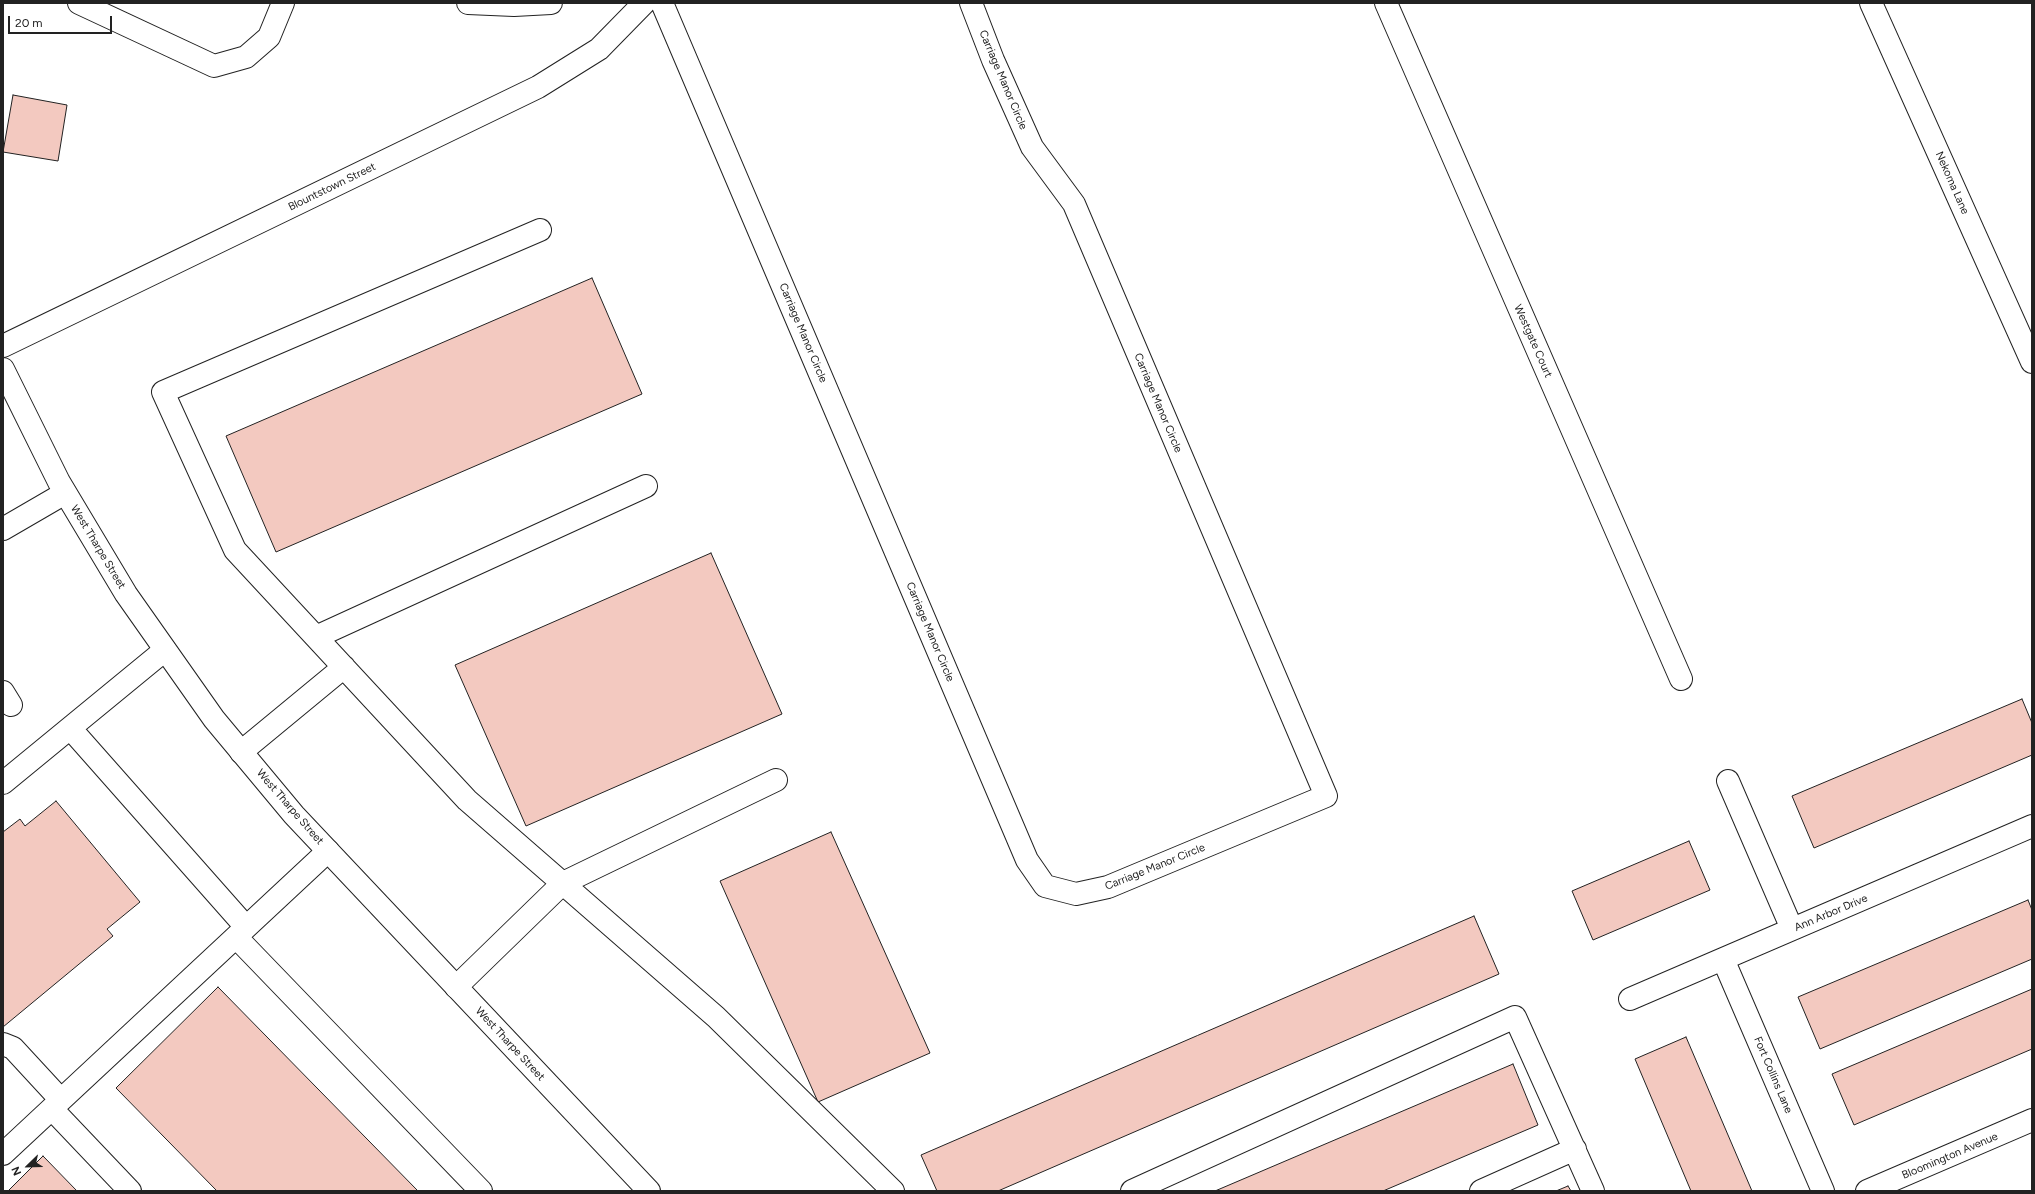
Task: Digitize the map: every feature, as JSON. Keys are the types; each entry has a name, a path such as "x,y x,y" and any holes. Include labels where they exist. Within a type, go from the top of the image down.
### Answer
{"street":[{"path":"79,3 214,66 246,57 269,37 283,3"},
{"path":"468,3 514,5 551,3"},
{"name":"Blountstown Street","path":"3,346 538,87 600,49 644,3"},
{"name":"Carriage Manor Circle","path":"662,3 1027,860 1045,886 1076,894 1108,887 1326,796 1074,204 1032,147 993,60 971,3"},
{"name":"Westgate Court","path":"1386,3 1681,679"},
{"name":"Nekoma Lane","path":"1871,3 2032,362"},
{"path":"540,230 163,392 235,550 468,800 716,1017 893,1191"},
{"name":"West Tharpe Street","path":"3,369 65,493 126,594 214,719 294,815 649,1191"},
{"path":"316,637 646,486"},
{"path":"3,529 65,493"},
{"path":"3,783 165,650"},
{"path":"241,752 344,667"},
{"path":"70,728 241,932 481,1191"},
{"path":"456,987 563,883 776,780"},
{"path":"1728,781 1792,929"},
{"name":"Ann Arbor Drive","path":"1630,999 2032,826"},
{"path":"3,1154 328,851"},
{"name":"Fort Collins Lane","path":"1723,959 1822,1191"},
{"path":"1132,1191 1515,1017 1593,1191"},
{"path":"3,1044 13,1048 56,1104 130,1191"},
{"name":"Bloomington Avenue","path":"1867,1191 2032,1120"},
{"path":"1481,1191 1575,1149"}],"building":[{"path":"13,95 67,105 58,161 3,152"},
{"path":"592,278 642,394 276,552 226,436"},
{"path":"711,553 782,714 526,826 455,665"},
{"path":"2022,699 2032,723 2032,755 1814,848 1792,796"},
{"path":"56,801 140,902 107,929 113,936 3,1027 3,832 20,819 25,826"},
{"path":"831,832 930,1053 818,1102 720,881"},
{"path":"1689,841 1710,890 1593,940 1572,891"},
{"path":"2028,900 2032,910 2032,959 1820,1049 1798,997"},
{"path":"1474,916 1499,974 998,1191 937,1191 921,1155"},
{"path":"218,987 418,1191 217,1191 116,1088"},
{"path":"2032,989 2032,1049 1854,1125 1832,1074"},
{"path":"1686,1037 1752,1191 1691,1191 1635,1059"},
{"path":"1513,1064 1538,1125 1383,1191 1215,1191"},
{"path":"43,1156 77,1191 8,1191"},
{"path":"1568,1186 1571,1191 1556,1191"}]}
